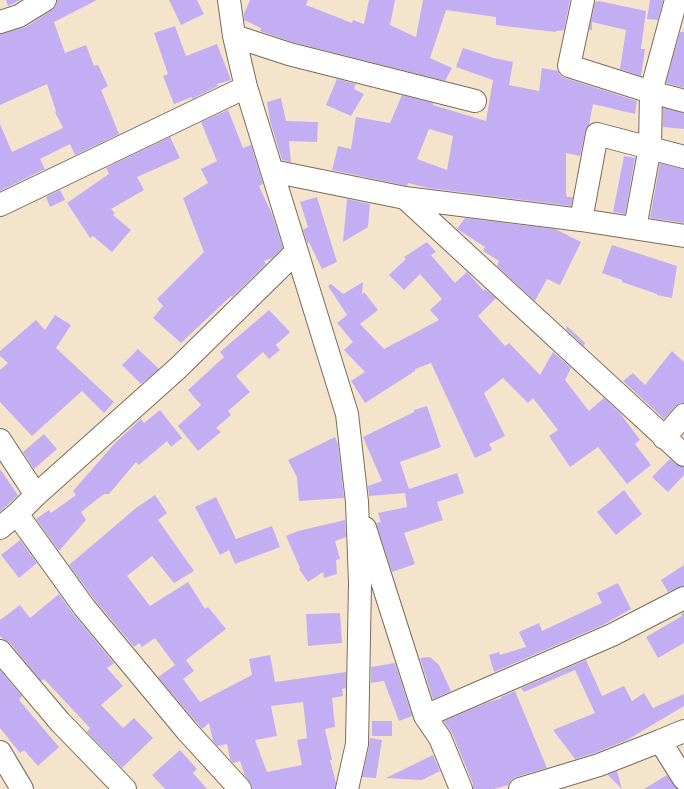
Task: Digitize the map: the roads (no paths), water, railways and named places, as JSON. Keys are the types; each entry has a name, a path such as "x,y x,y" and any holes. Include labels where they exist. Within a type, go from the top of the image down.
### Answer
{"street":[{"path":"0,22 19,16 44,0"},
{"path":"228,0 234,36 246,87 346,414 357,502 360,583 357,744 348,789"},
{"path":"583,0 569,66 684,101"},
{"path":"635,228 650,148 651,92 676,0"},
{"path":"234,36 289,54 475,101"},
{"path":"0,205 246,87"},
{"path":"581,220 598,134 684,157"},
{"path":"272,172 405,198 581,220 684,236"},
{"path":"405,198 684,455"},
{"path":"0,528 18,514 36,495 178,368 296,252"},
{"path":"664,438 684,415"},
{"path":"0,440 36,495"},
{"path":"357,502 425,716 440,738 461,789"},
{"path":"18,514 84,607 187,731 240,789"},
{"path":"425,716 612,635 684,598"},
{"path":"0,651 60,722 125,789"},
{"path":"520,789 599,765 684,731"},
{"path":"660,741 684,779"},
{"path":"0,752 22,789"}]}
